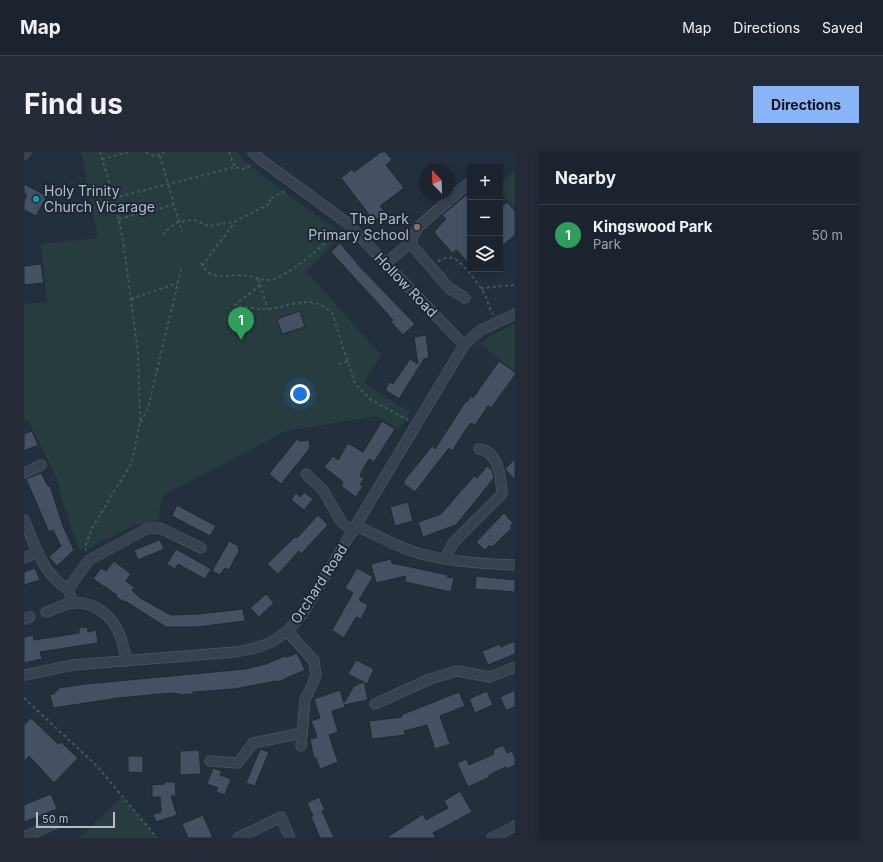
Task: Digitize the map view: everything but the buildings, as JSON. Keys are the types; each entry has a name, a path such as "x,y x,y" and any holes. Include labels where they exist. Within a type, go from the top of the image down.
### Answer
{"street":[{"name":"Hollow Road","path":"257,155 346,222 464,345"},
{"path":"386,263 410,243 418,227 467,185"},
{"path":"410,243 449,288 465,298"},
{"name":"Orchard Road","path":"24,675 74,666 253,649 270,643 288,632 302,615 464,345 481,330 515,314"},
{"path":"445,558 453,542 502,494 497,463 488,452 479,449"},
{"path":"24,472 41,465"},
{"path":"306,474 323,490 342,523 421,554 445,558 460,563 515,565"},
{"path":"24,520 38,552 50,574 61,585 68,589 73,603"},
{"path":"68,589 89,560 148,528 160,528 201,548"},
{"path":"24,558 38,552"},
{"path":"46,612 73,603 86,603 99,608 108,617 118,631 127,661"},
{"path":"288,632 314,662 316,676 305,700 301,746"},
{"path":"375,704 430,679 457,671 490,677 515,667"},
{"path":"210,761 238,763 253,743 302,733"},
{"path":"238,838 281,817 290,838"},
{"path":"24,837 54,824"},
{"path":"492,838 515,826"}],"path":[{"path":"89,560 85,547 92,528 132,462 140,422 138,353 131,299 114,198 100,152"},
{"path":"102,159 128,152"},
{"path":"146,152 152,156 160,156 165,152"},
{"path":"229,152 235,167"},
{"path":"114,198 235,167 243,169 257,155"},
{"path":"160,156 182,232"},
{"path":"163,235 168,229 178,222 194,220 209,226 235,222 271,203 269,199 297,186"},
{"path":"118,219 173,205"},
{"path":"202,266 235,222"},
{"path":"201,263 204,270 215,276 241,274 258,279 270,280 289,273 338,231 346,222"},
{"path":"430,266 436,261 444,259 457,260 481,288 487,299 488,307 499,322"},
{"path":"140,422 148,408 181,269"},
{"path":"258,279 268,309"},
{"path":"131,299 178,283"},
{"path":"260,285 235,306 268,309 296,302 309,301 325,307 332,313 355,384 370,399 403,418"},
{"path":"481,288 515,285"},
{"path":"339,364 348,362"},
{"path":"24,698 97,766 158,838"}],"green space":[{"path":"81,152 237,152 250,166 343,235 306,271 381,355 364,383 410,412 399,429 377,416 287,431 165,494 159,509 159,520 135,525 90,548 85,547 79,550 63,503 58,481 28,420 24,421 24,304 47,302 41,244 98,238"},
{"path":"515,171 515,209 503,195 503,181"},
{"path":"515,323 515,372 479,343"},
{"path":"122,797 157,838 79,838"}],"place":[{"name":"Holy Trinity Church Vicarage","path":"36,199"},
{"name":"The Park Primary School","path":"417,227"},
{"name":"Kingswood Park","path":"241,340"}]}
